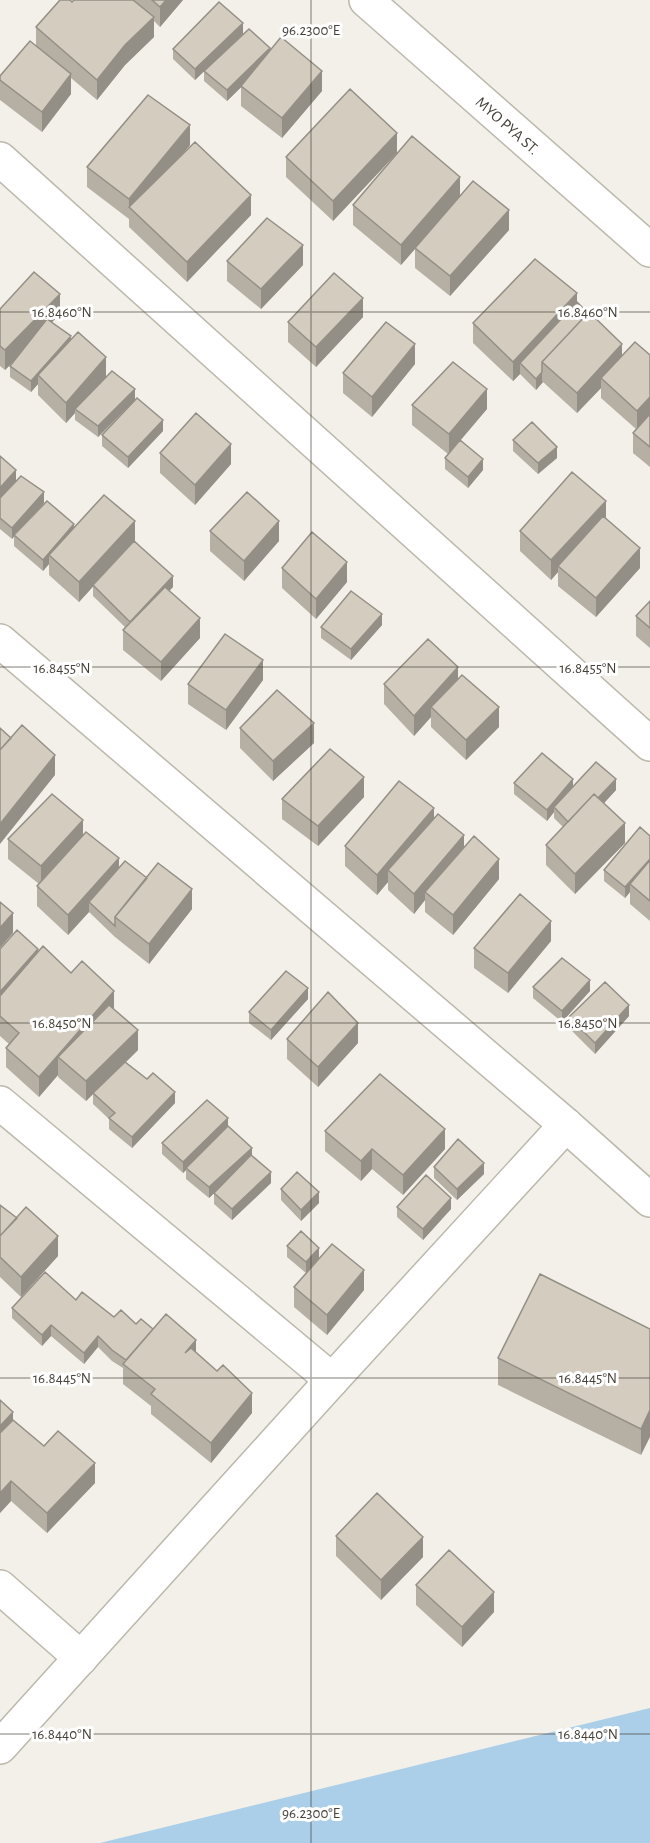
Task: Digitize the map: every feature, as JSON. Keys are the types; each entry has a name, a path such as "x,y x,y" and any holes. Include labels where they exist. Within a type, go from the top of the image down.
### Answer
{"street":[{"name":"MYO PYA ST.","path":"366,0 648,244"},
{"path":"0,159 650,744"},
{"path":"0,641 566,1125 650,1200"},
{"path":"0,1103 332,1380"},
{"path":"0,1747 566,1125"},
{"path":"0,1587 81,1658"}],"water":[{"path":"650,1708 650,1843 100,1843"}],"building":[{"path":"60,0 72,2 74,0 133,0 154,17 125,45 97,80 36,27"},
{"path":"152,0 166,0 160,7"},
{"path":"219,2 243,23 195,69 173,49"},
{"path":"249,29 270,48 227,90 204,71"},
{"path":"281,37 322,71 282,118 241,86"},
{"path":"30,41 71,74 42,112 0,80 0,76"},
{"path":"350,89 397,133 333,201 286,157"},
{"path":"148,95 190,125 129,199 87,167"},
{"path":"412,136 460,177 401,245 353,205"},
{"path":"195,142 251,195 187,262 129,207"},
{"path":"473,181 509,210 450,276 415,248"},
{"path":"267,218 303,245 261,289 227,261"},
{"path":"535,259 577,293 513,362 473,323"},
{"path":"34,272 60,294 5,350 0,346 0,309"},
{"path":"334,273 363,298 316,347 288,322"},
{"path":"577,302 588,313 542,362 542,372 536,379 520,363"},
{"path":"589,312 622,344 577,393 542,362"},
{"path":"47,319 71,336 31,381 10,366"},
{"path":"386,322 415,344 372,397 343,373"},
{"path":"78,332 106,357 66,403 38,375"},
{"path":"635,342 650,355 650,397 637,411 601,378"},
{"path":"453,362 487,389 449,434 412,405"},
{"path":"112,371 135,389 98,426 75,409"},
{"path":"137,398 163,420 128,457 102,435"},
{"path":"196,413 231,444 195,485 160,453"},
{"path":"650,414 650,447 633,433"},
{"path":"532,422 557,447 538,463 513,440"},
{"path":"460,440 483,459 468,477 445,458"},
{"path":"0,456 16,470 0,488"},
{"path":"572,472 606,501 551,560 520,531"},
{"path":"21,476 44,492 12,528 0,518 0,498"},
{"path":"247,492 279,521 244,561 210,531"},
{"path":"104,495 135,521 79,582 49,555"},
{"path":"47,501 74,524 43,560 14,535"},
{"path":"603,516 640,548 596,598 558,566"},
{"path":"312,532 347,562 316,599 282,568"},
{"path":"134,541 173,576 130,622 93,585"},
{"path":"165,587 200,618 161,662 123,630"},
{"path":"351,591 382,614 351,649 321,627"},
{"path":"650,601 650,628 636,616"},
{"path":"225,634 263,660 226,710 188,684"},
{"path":"428,639 458,667 414,716 384,684"},
{"path":"462,675 499,707 466,740 431,707"},
{"path":"277,690 314,723 273,761 240,728"},
{"path":"22,725 55,755 0,824 0,750"},
{"path":"0,728 11,738 0,750"},
{"path":"330,749 364,777 318,826 282,799"},
{"path":"542,753 573,779 547,810 514,783"},
{"path":"596,762 616,779 598,798 594,794 568,822 554,807"},
{"path":"399,781 434,808 377,875 345,846"},
{"path":"52,794 83,820 41,866 8,839"},
{"path":"594,794 625,823 575,874 546,845"},
{"path":"438,814 464,835 414,894 388,870"},
{"path":"640,827 650,836 650,859 625,887 604,870"},
{"path":"86,832 119,858 68,915 37,886"},
{"path":"474,836 499,859 453,915 425,892"},
{"path":"650,860 650,901 630,884"},
{"path":"125,861 147,878 115,917 115,926 89,902"},
{"path":"158,863 192,889 149,944 115,917"},
{"path":"520,894 551,921 508,973 474,948"},
{"path":"0,902 13,913 0,928"},
{"path":"17,930 38,949 0,992 0,949"},
{"path":"43,946 71,973 82,961 114,991 39,1077 6,1048 19,1033 0,1016 0,996"},
{"path":"562,958 590,980 562,1011 533,987"},
{"path":"286,971 308,988 271,1030 249,1012"},
{"path":"605,982 629,1005 595,1043 569,1017"},
{"path":"328,992 358,1023 318,1067 287,1039"},
{"path":"109,1005 138,1030 86,1081 58,1057"},
{"path":"125,1062 147,1079 153,1073 175,1092 132,1137 109,1118 115,1113 93,1093"},
{"path":"380,1074 445,1129 403,1175 372,1149 361,1161 325,1131"},
{"path":"207,1100 228,1118 183,1162 162,1143"},
{"path":"228,1126 252,1148 209,1187 186,1168"},
{"path":"458,1139 484,1163 457,1189 434,1167"},
{"path":"251,1155 271,1172 232,1209 214,1193"},
{"path":"297,1172 319,1192 301,1210 281,1189"},
{"path":"426,1175 451,1198 423,1229 397,1207"},
{"path":"0,1205 17,1218 0,1236"},
{"path":"26,1207 58,1236 21,1277 0,1257 0,1236"},
{"path":"301,1231 319,1248 306,1262 287,1246"},
{"path":"332,1244 364,1270 327,1315 294,1287"},
{"path":"45,1272 76,1300 82,1292 114,1317 121,1310 136,1324 141,1319 153,1329 126,1360 98,1336 84,1353 51,1325 42,1335 12,1308"},
{"path":"540,1274 650,1329 650,1410 641,1429 498,1358"},
{"path":"166,1314 196,1340 185,1353 191,1348 217,1371 223,1365 252,1393 211,1443 151,1394 155,1389 123,1364"},
{"path":"0,1400 13,1412 0,1426"},
{"path":"13,1420 44,1446 58,1431 95,1463 47,1513 11,1481 0,1493 0,1433"},
{"path":"377,1493 423,1537 381,1580 336,1536"},
{"path":"449,1550 494,1592 462,1627 416,1585"}]}
